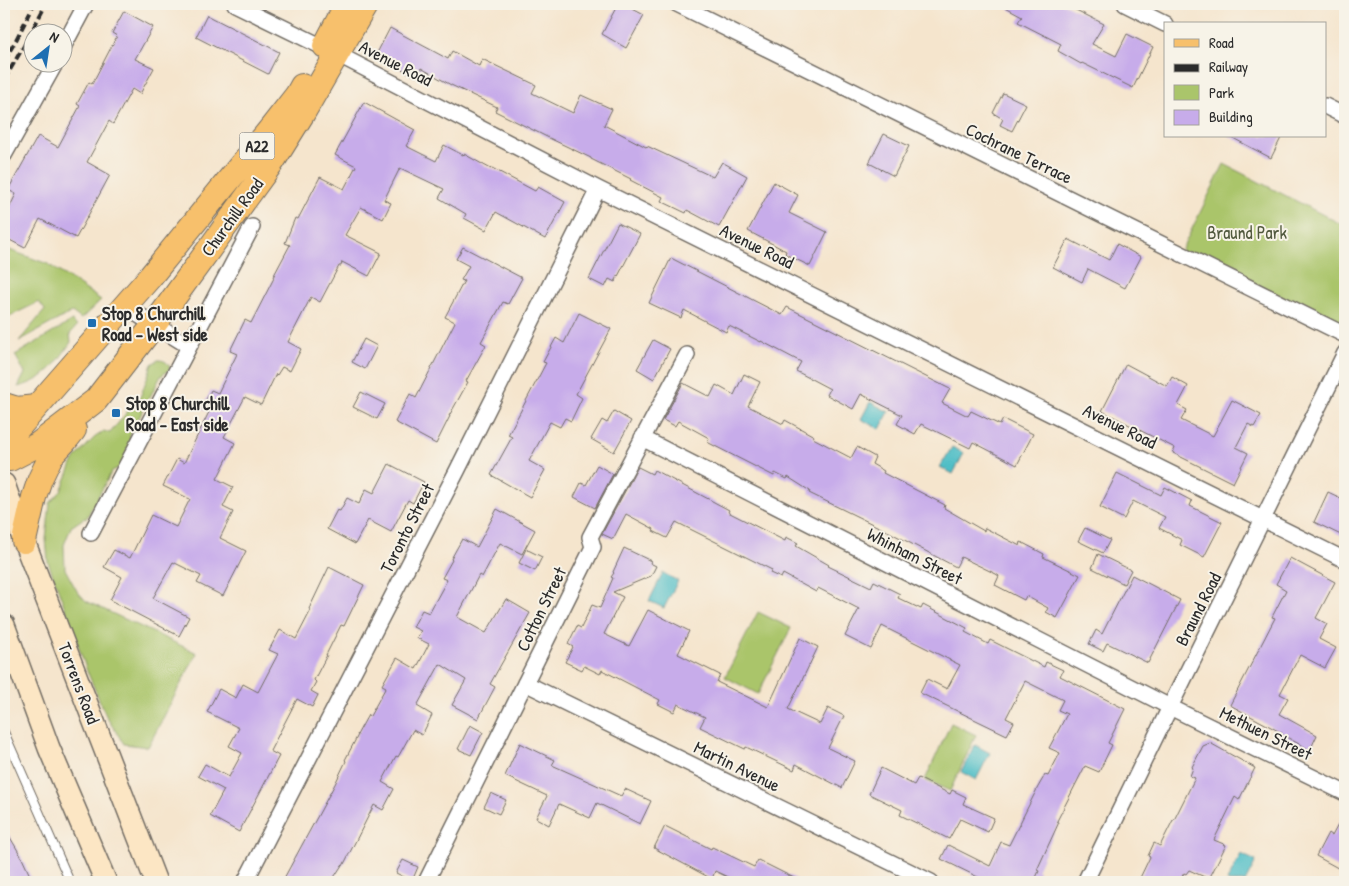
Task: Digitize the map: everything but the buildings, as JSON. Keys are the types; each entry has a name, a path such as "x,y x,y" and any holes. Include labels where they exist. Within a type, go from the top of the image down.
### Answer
{"main road":[{"name":"Churchill Road","path":"4,459 10,459 37,445 96,400 154,325 273,161 303,113 330,51 347,4"},
{"name":"Churchill Road","path":"4,444 178,242 291,103 366,4"},
{"path":"24,541 34,497 51,456 66,440 96,400"},
{"path":"4,405 17,409 36,407"},
{"name":"Torrens Road","path":"4,484 24,541 156,882"},
{"path":"4,624 49,748 106,882"}],"street":[{"path":"72,30 86,4"},
{"name":"Avenue Road","path":"235,4 598,188 1345,560"},
{"name":"Cochrane Terrace","path":"677,4 1345,335"},
{"path":"1125,4 1164,24"},
{"path":"4,155 50,72"},
{"path":"1326,106 1345,116"},
{"name":"Toronto Street","path":"245,882 453,480 598,188"},
{"name":"Churchill Road","path":"91,533 252,227"},
{"path":"124,306 189,346"},
{"name":"Braund Road","path":"1085,882 1345,353"},
{"name":"Cotton Street","path":"426,882 593,547 590,537 687,355"},
{"name":"Whinham Street","path":"642,438 1170,707"},
{"name":"Martin Avenue","path":"525,683 931,882"},
{"name":"Methuen Street","path":"1170,707 1345,793"}],"lane":[{"path":"4,732 70,882"}],"green space":[{"name":"Braund Park","path":"1224,164 1345,226 1345,335 1180,253"},
{"path":"4,248 48,264 101,300 81,319 72,312 19,341 45,310 39,302 4,319"},
{"path":"72,321 77,326 70,334 71,342 55,364 36,380 18,387 25,373 15,355"},
{"path":"158,360 166,362 170,369 161,376 130,435 131,451 121,467 112,471 86,519 84,518 71,527 64,545 65,569 77,591 86,601 197,653 148,747 124,744 107,718 87,671 48,562 46,539 50,503 61,491 77,456 94,438 104,431 110,433 141,395 152,364"},
{"path":"758,612 791,628 758,694 725,677"},
{"path":"951,723 976,735 950,791 925,780"}],"water":[{"path":"870,402 889,412 880,429 861,419"},
{"path":"952,447 964,453 953,474 940,467"},
{"path":"663,573 678,581 664,608 649,601"},
{"path":"975,745 990,753 976,780 961,772"},
{"path":"1241,854 1256,861 1245,882 1229,882 1227,881"}],"railway":[{"path":"4,61 34,4"},
{"path":"4,80 46,4"}],"place":[{"name":"Stop 8 Churchill Road - West side","path":"92,323"},
{"name":"Stop 8 Churchill Road - East side","path":"116,413"}]}
